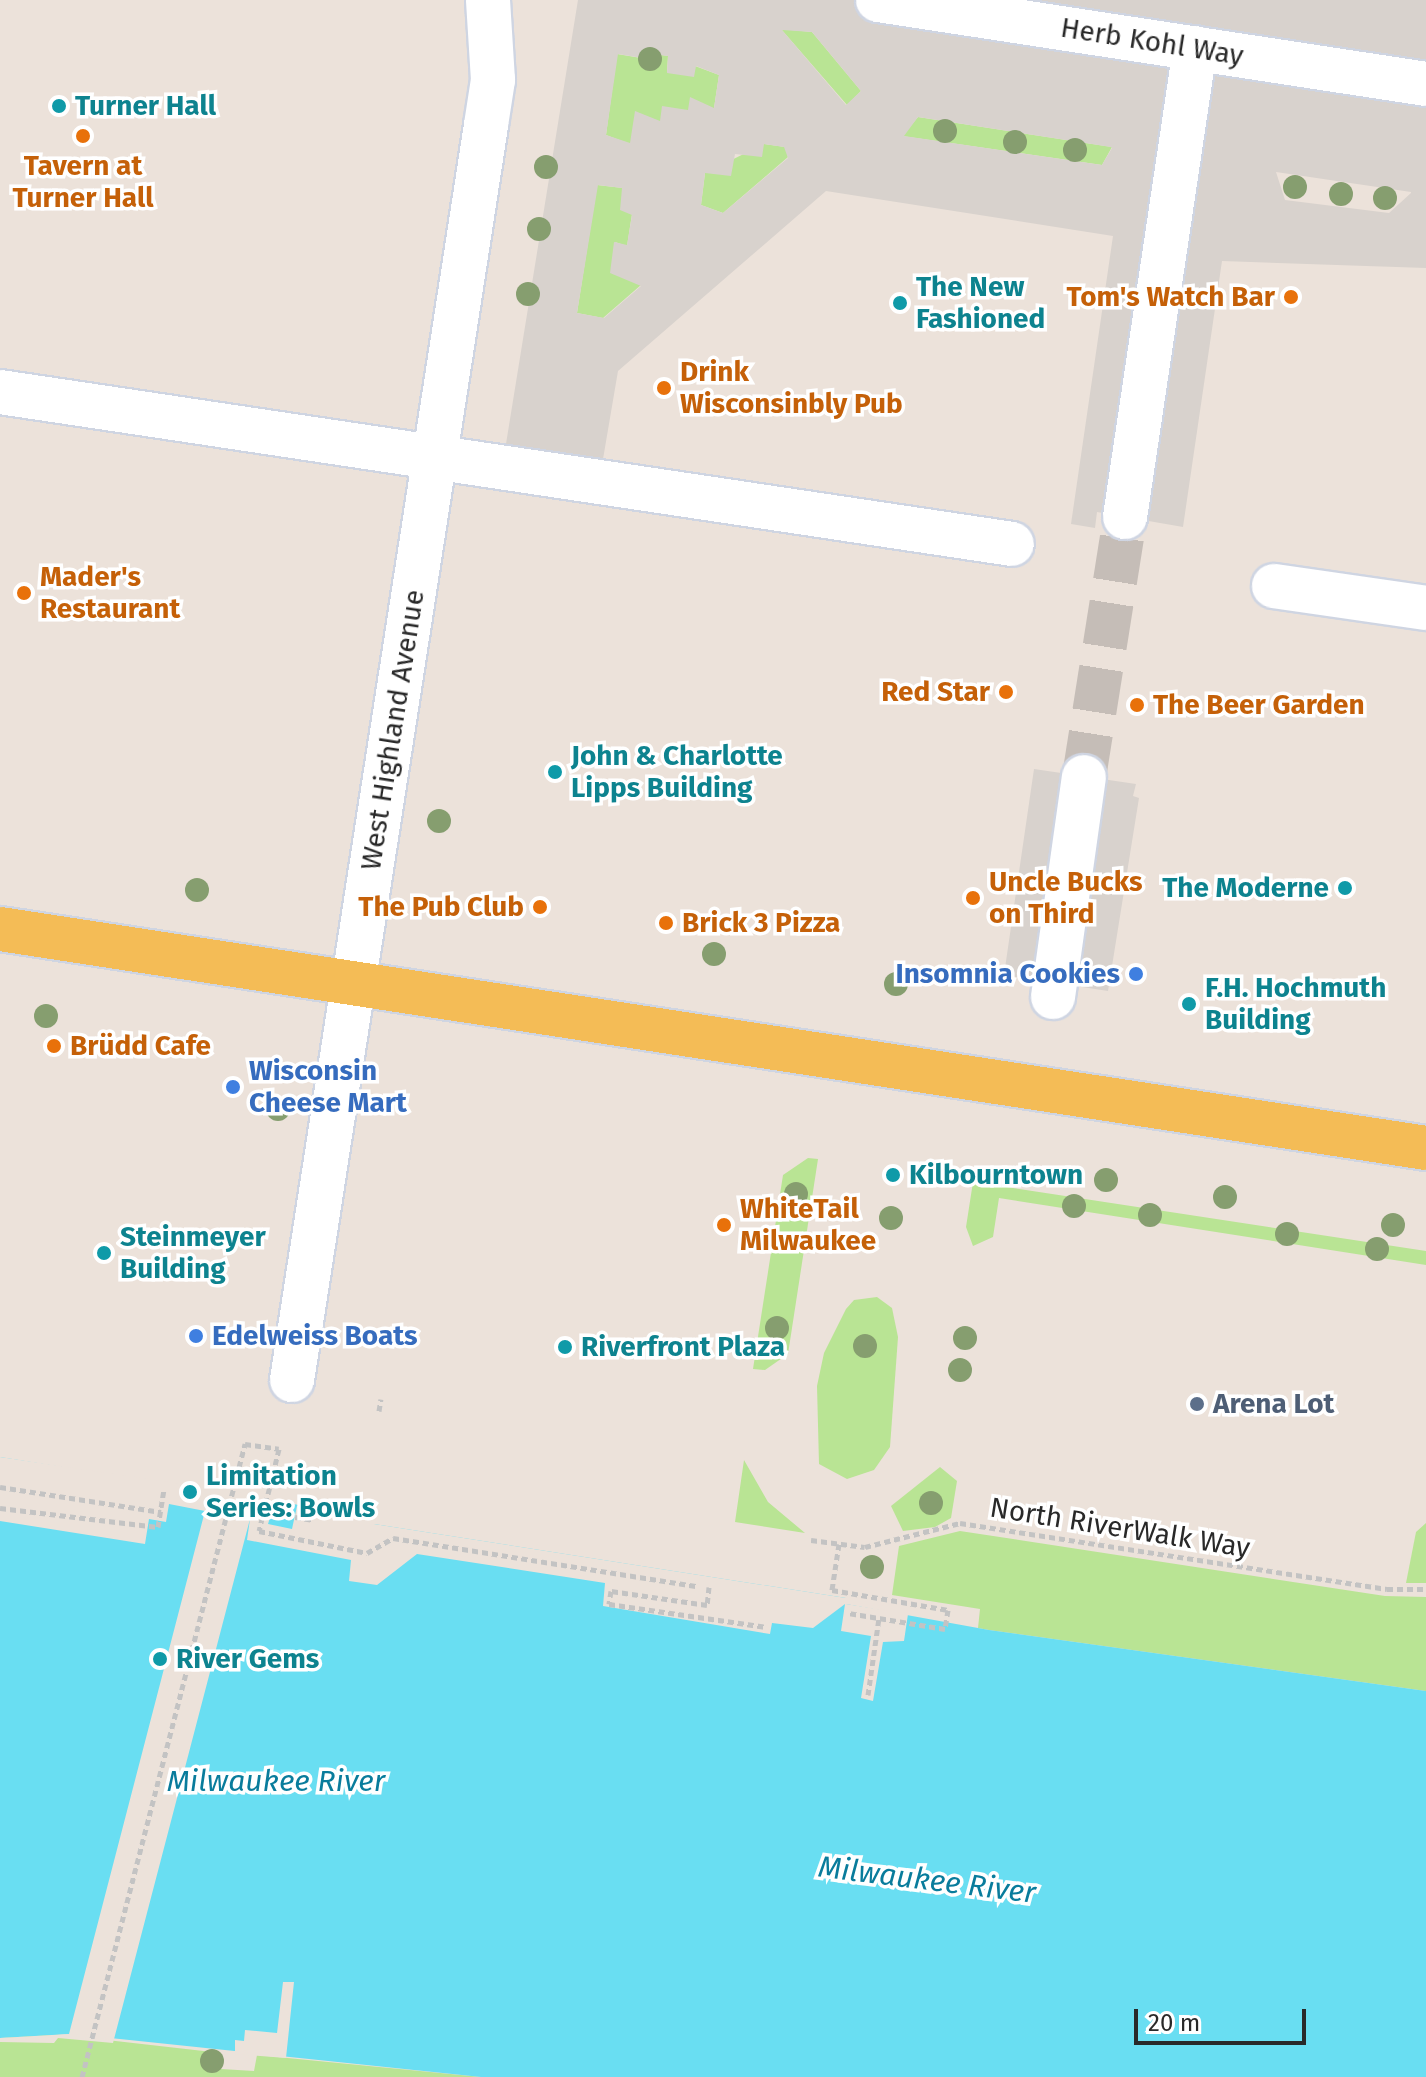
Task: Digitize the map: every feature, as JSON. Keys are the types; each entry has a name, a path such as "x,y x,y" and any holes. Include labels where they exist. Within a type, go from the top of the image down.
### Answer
{"main road":[{"path":"0,929 1426,1148"}],"street":[{"name":"West Highland Avenue","path":"488,0 493,80"},
{"name":"West Highland Avenue","path":"292,1380 493,80 520,0"},
{"name":"Herb Kohl Way","path":"878,0 1426,84"},
{"path":"1125,517 1195,48"},
{"path":"0,392 1012,544"},
{"path":"1274,586 1426,608"},
{"path":"1053,997 1084,777"}],"path":[{"path":"379,1411 381,1399"},
{"path":"82,2077 245,1444 279,1449 259,1531 367,1553 393,1538 697,1586"},
{"path":"0,1487 161,1512"},
{"path":"0,1508 158,1527 164,1489"},
{"path":"295,1517 314,1520"},
{"name":"North RiverWalk Way","path":"811,1540 865,1547 960,1523 1387,1589 1426,1589"},
{"path":"839,1544 832,1590 948,1610 945,1629 848,1613"},
{"path":"709,1587 707,1605 611,1591 609,1604 766,1627"},
{"path":"868,1695 879,1618"}],"green space":[{"path":"781,29 812,32 861,91 847,105"},
{"path":"643,52 668,56 667,72 695,66 719,75 714,108 688,110 660,122 630,144 606,135 617,54 641,58"},
{"path":"918,117 1112,147 1102,165 902,136"},
{"path":"764,144 785,147 788,157 723,213 701,205 705,173"},
{"path":"597,185 623,188 632,214 627,246 615,242 641,285 603,318 577,313"},
{"path":"808,1158 818,1159 788,1354 765,1370 753,1369 783,1175"},
{"path":"973,1182 1426,1251 1426,1265 999,1198 993,1237 973,1246 966,1227"},
{"path":"877,1297 892,1308 898,1337 890,1447 874,1470 847,1479 819,1464 817,1386 824,1353 846,1309 854,1300"},
{"path":"744,1460 768,1502 805,1533 735,1522"},
{"path":"940,1467 957,1481 951,1518 935,1527 903,1531 891,1506"},
{"path":"1426,1523 1426,1583 1406,1583 1416,1532"},
{"path":"960,1531 1385,1596 1426,1597 1426,1691 989,1630 978,1628 980,1609 892,1595 899,1546"},
{"path":"54,2034 221,2053 221,2069 254,2071 257,2055 481,2077 0,2077 0,2038"}],"shaded area":[{"path":"578,0 1426,0 1426,268 1222,261 1183,527 1097,512 1095,528 1071,524 1113,236 826,191 618,371 602,465 505,450","holes":["782,30 812,32 861,91 846,105","643,53 668,56 667,73 694,77 696,66 719,75 714,108 690,97 688,110 662,106 660,121 635,111 630,143 606,135 618,54 642,58","918,117 1111,147 1102,165 904,136","764,144 784,147 788,158 723,213 701,205 705,173 731,176 735,154 762,157","1276,172 1411,192 1389,213 1285,200","598,185 622,188 620,210 632,215 627,245 614,242 610,273 641,286 604,318 577,313"]},
{"path":"1034,769 1136,784 1133,796 1139,798 1108,991 1004,975"}],"water":[{"name":"Milwaukee River","path":"0,1457 374,1517 374,1524 846,1598 846,1604 989,1630 1426,1691 1426,2077 481,2077 72,2034 0,2038"}],"pier":[{"path":"0,1457 276,1498 268,1524 292,1529 297,1506 374,1517 374,1524 846,1598 846,1604 908,1614 904,1641 883,1642 873,1701 861,1698 871,1636 841,1631 845,1604 813,1628 772,1623 770,1634 603,1606 605,1583 417,1554 377,1585 349,1581 351,1560 247,1540 250,1519 113,2043 58,2038 54,2043 0,2042 0,2038 69,2034 205,1511 169,1504 166,1522 149,1519 145,1544 0,1521"},
{"path":"283,1982 294,1982 286,2058 235,2054 235,2040 244,2041 245,2030 277,2033"}],"tunnel":[{"path":"1084,777 1125,517"}],"place":[{"name":"Turner Hall","path":"59,106"},
{"name":"Tavern at Turner Hall","path":"83,136"},
{"name":"Tom's Watch Bar","path":"1291,297"},
{"name":"The New Fashioned","path":"900,303"},
{"name":"Drink Wisconsinbly Pub","path":"664,388"},
{"name":"Mader's Restaurant","path":"24,593"},
{"name":"Red Star","path":"1006,692"},
{"name":"The Beer Garden","path":"1137,705"},
{"name":"John & Charlotte Lipps Building","path":"555,772"},
{"name":"The Moderne","path":"1345,888"},
{"name":"Uncle Bucks on Third","path":"973,898"},
{"name":"The Pub Club","path":"540,907"},
{"name":"Brick 3 Pizza","path":"666,923"},
{"name":"Insomnia Cookies","path":"1136,974"},
{"name":"F.H. Hochmuth Building","path":"1189,1004"},
{"name":"Brüdd Cafe","path":"54,1046"},
{"name":"Wisconsin Cheese Mart","path":"233,1087"},
{"name":"Kilbourntown","path":"893,1175"},
{"name":"WhiteTail Milwaukee","path":"724,1225"},
{"name":"Steinmeyer Building","path":"104,1253"},
{"name":"Edelweiss Boats","path":"196,1336"},
{"name":"Riverfront Plaza","path":"565,1347"},
{"name":"Arena Lot","path":"1197,1404"},
{"name":"Limitation Series: Bowls","path":"190,1492"},
{"name":"River Gems","path":"160,1659"}]}
